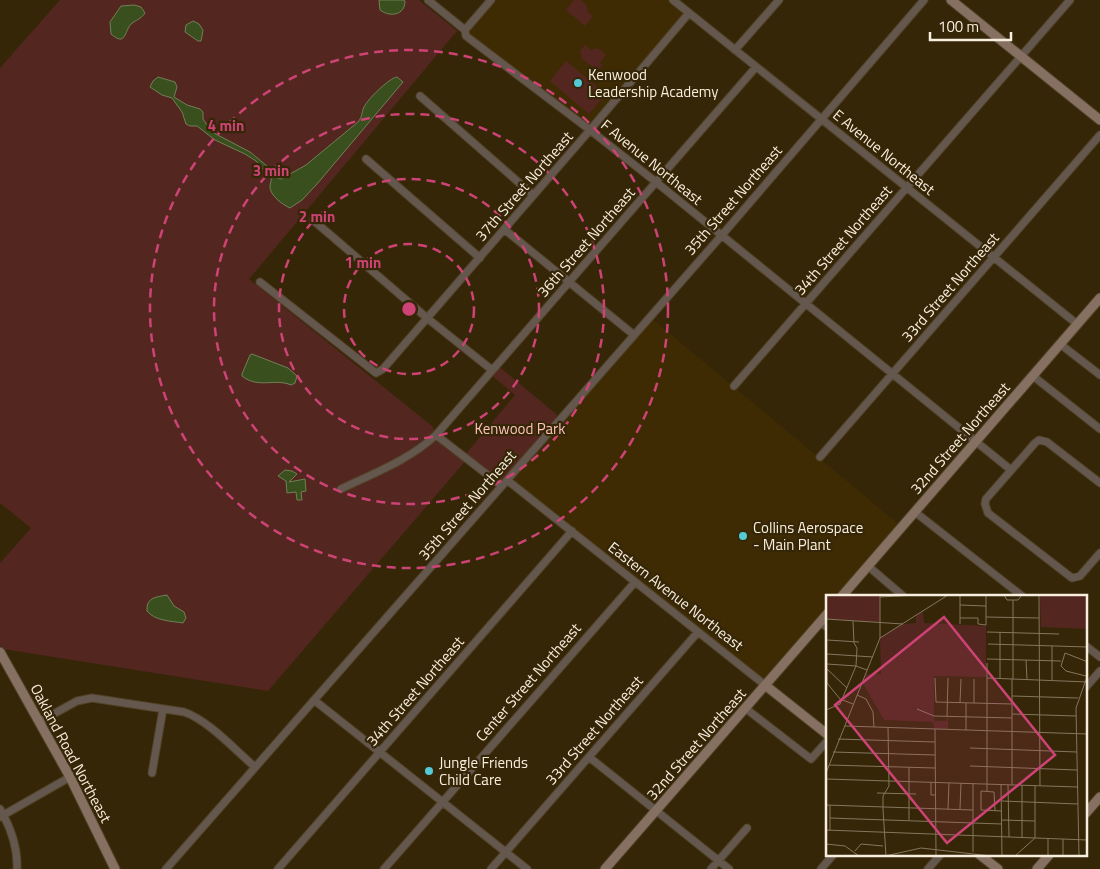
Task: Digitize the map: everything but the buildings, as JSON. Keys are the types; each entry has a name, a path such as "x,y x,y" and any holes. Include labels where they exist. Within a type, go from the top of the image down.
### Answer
{"main road":[{"path":"951,0 1100,120"},
{"name":"32nd Street Northeast","path":"843,595 1100,298"},
{"name":"32nd Street Northeast","path":"605,869 765,685 824,625"},
{"name":"Oakland Road Northeast","path":"0,652 70,777 115,869"},
{"name":"Eastern Avenue Northeast","path":"765,685 826,732"},
{"path":"1088,811 1100,797"},
{"path":"981,856 998,869"},
{"path":"1037,869 1048,856"}],"street":[{"name":"F Avenue Northeast","path":"428,0 465,30 466,36 656,182 1011,470"},
{"path":"465,30 491,0"},
{"name":"E Avenue Northeast","path":"673,0 1077,324"},
{"path":"735,50 779,0"},
{"name":"35th Street Northeast","path":"166,869 722,235 924,0"},
{"name":"34th Street Northeast","path":"734,386 1070,0"},
{"name":"37th Street Northeast","path":"260,282 376,373 383,369 689,13"},
{"name":"36th Street Northeast","path":"341,489 405,458 436,435 756,67"},
{"path":"420,96 533,195"},
{"name":"33rd Street Northeast","path":"820,457 1100,135"},
{"path":"366,159 480,258"},
{"path":"313,220 427,318 492,370"},
{"path":"504,229 634,335"},
{"path":"1060,344 1100,375"},
{"path":"1033,376 1100,429"},
{"name":"Eastern Avenue Northeast","path":"436,435 572,531 765,685"},
{"path":"1100,484 1044,440 1039,440 986,499 985,504 988,512 1067,576 1076,578 1080,576 1100,553"},
{"path":"915,512 1021,595"},
{"name":"34th Street Northeast","path":"278,869 572,531"},
{"path":"868,566 903,595"},
{"name":"Center Street Northeast","path":"384,869 635,582"},
{"name":"33rd Street Northeast","path":"491,869 698,632"},
{"path":"1088,648 1100,657"},
{"path":"1088,685 1100,671"},
{"path":"39,722 77,701 92,698 193,715 255,767"},
{"path":"314,700 527,869"},
{"path":"745,708 811,759 826,742"},
{"path":"152,772 163,709"},
{"path":"589,757 729,869"},
{"path":"17,869 14,838 1,814 70,777"},
{"path":"711,869 747,828"},
{"path":"821,869 831,856"},
{"path":"928,869 939,856"}],"shaded area":[{"path":"379,0 405,1 402,10 396,14 388,14 380,10"},
{"name":"Kenwood Leadership Academy","path":"491,0 671,0 685,12 590,130 466,36 465,30"},
{"path":"134,5 141,7 145,13 131,24 122,39 116,38 111,34 110,22 121,6"},
{"path":"193,21 199,24 203,30 201,41 185,32 186,25"},
{"path":"158,77 175,82 177,87 174,97 187,105 200,109 203,112 203,119 212,132 250,152 267,166 277,178 281,179 306,165 358,122 366,104 384,85 397,77 403,82 317,184 302,200 290,208 274,196 270,189 271,178 256,161 215,140 197,126 186,124 182,112 172,98 162,95 150,87"},
{"path":"650,317 902,527 843,595 826,595 826,614 765,685 507,480"},
{"path":"252,354 288,368 297,376 295,383 291,385 279,382 260,383 248,380 242,376"},
{"path":"285,470 297,474 289,482 305,479 306,491 301,492 302,500 297,500 296,492 287,493 286,481 278,476"},
{"path":"167,595 174,606 184,612 186,618 183,623 159,619 147,611 148,603 152,599"}],"green space":[{"name":"Kenwood Park","path":"60,0 419,0 457,31 249,279 432,426 437,435 464,456 515,395 489,373 497,365 561,418 502,486 467,459 268,691 3,649 0,645 0,563 31,528 0,503 0,68"},
{"path":"574,0 580,0 586,4 588,12 593,16 585,26 566,10"},
{"path":"585,45 591,50 598,48 606,55 600,63 602,65 598,71 582,59 580,51"},
{"path":"566,61 606,94 589,114 550,81"}],"place":[{"name":"Kenwood Leadership Academy","path":"578,83"},
{"name":"Collins Aerospace - Main Plant","path":"743,536"},
{"name":"Jungle Friends Child Care","path":"429,771"}]}
